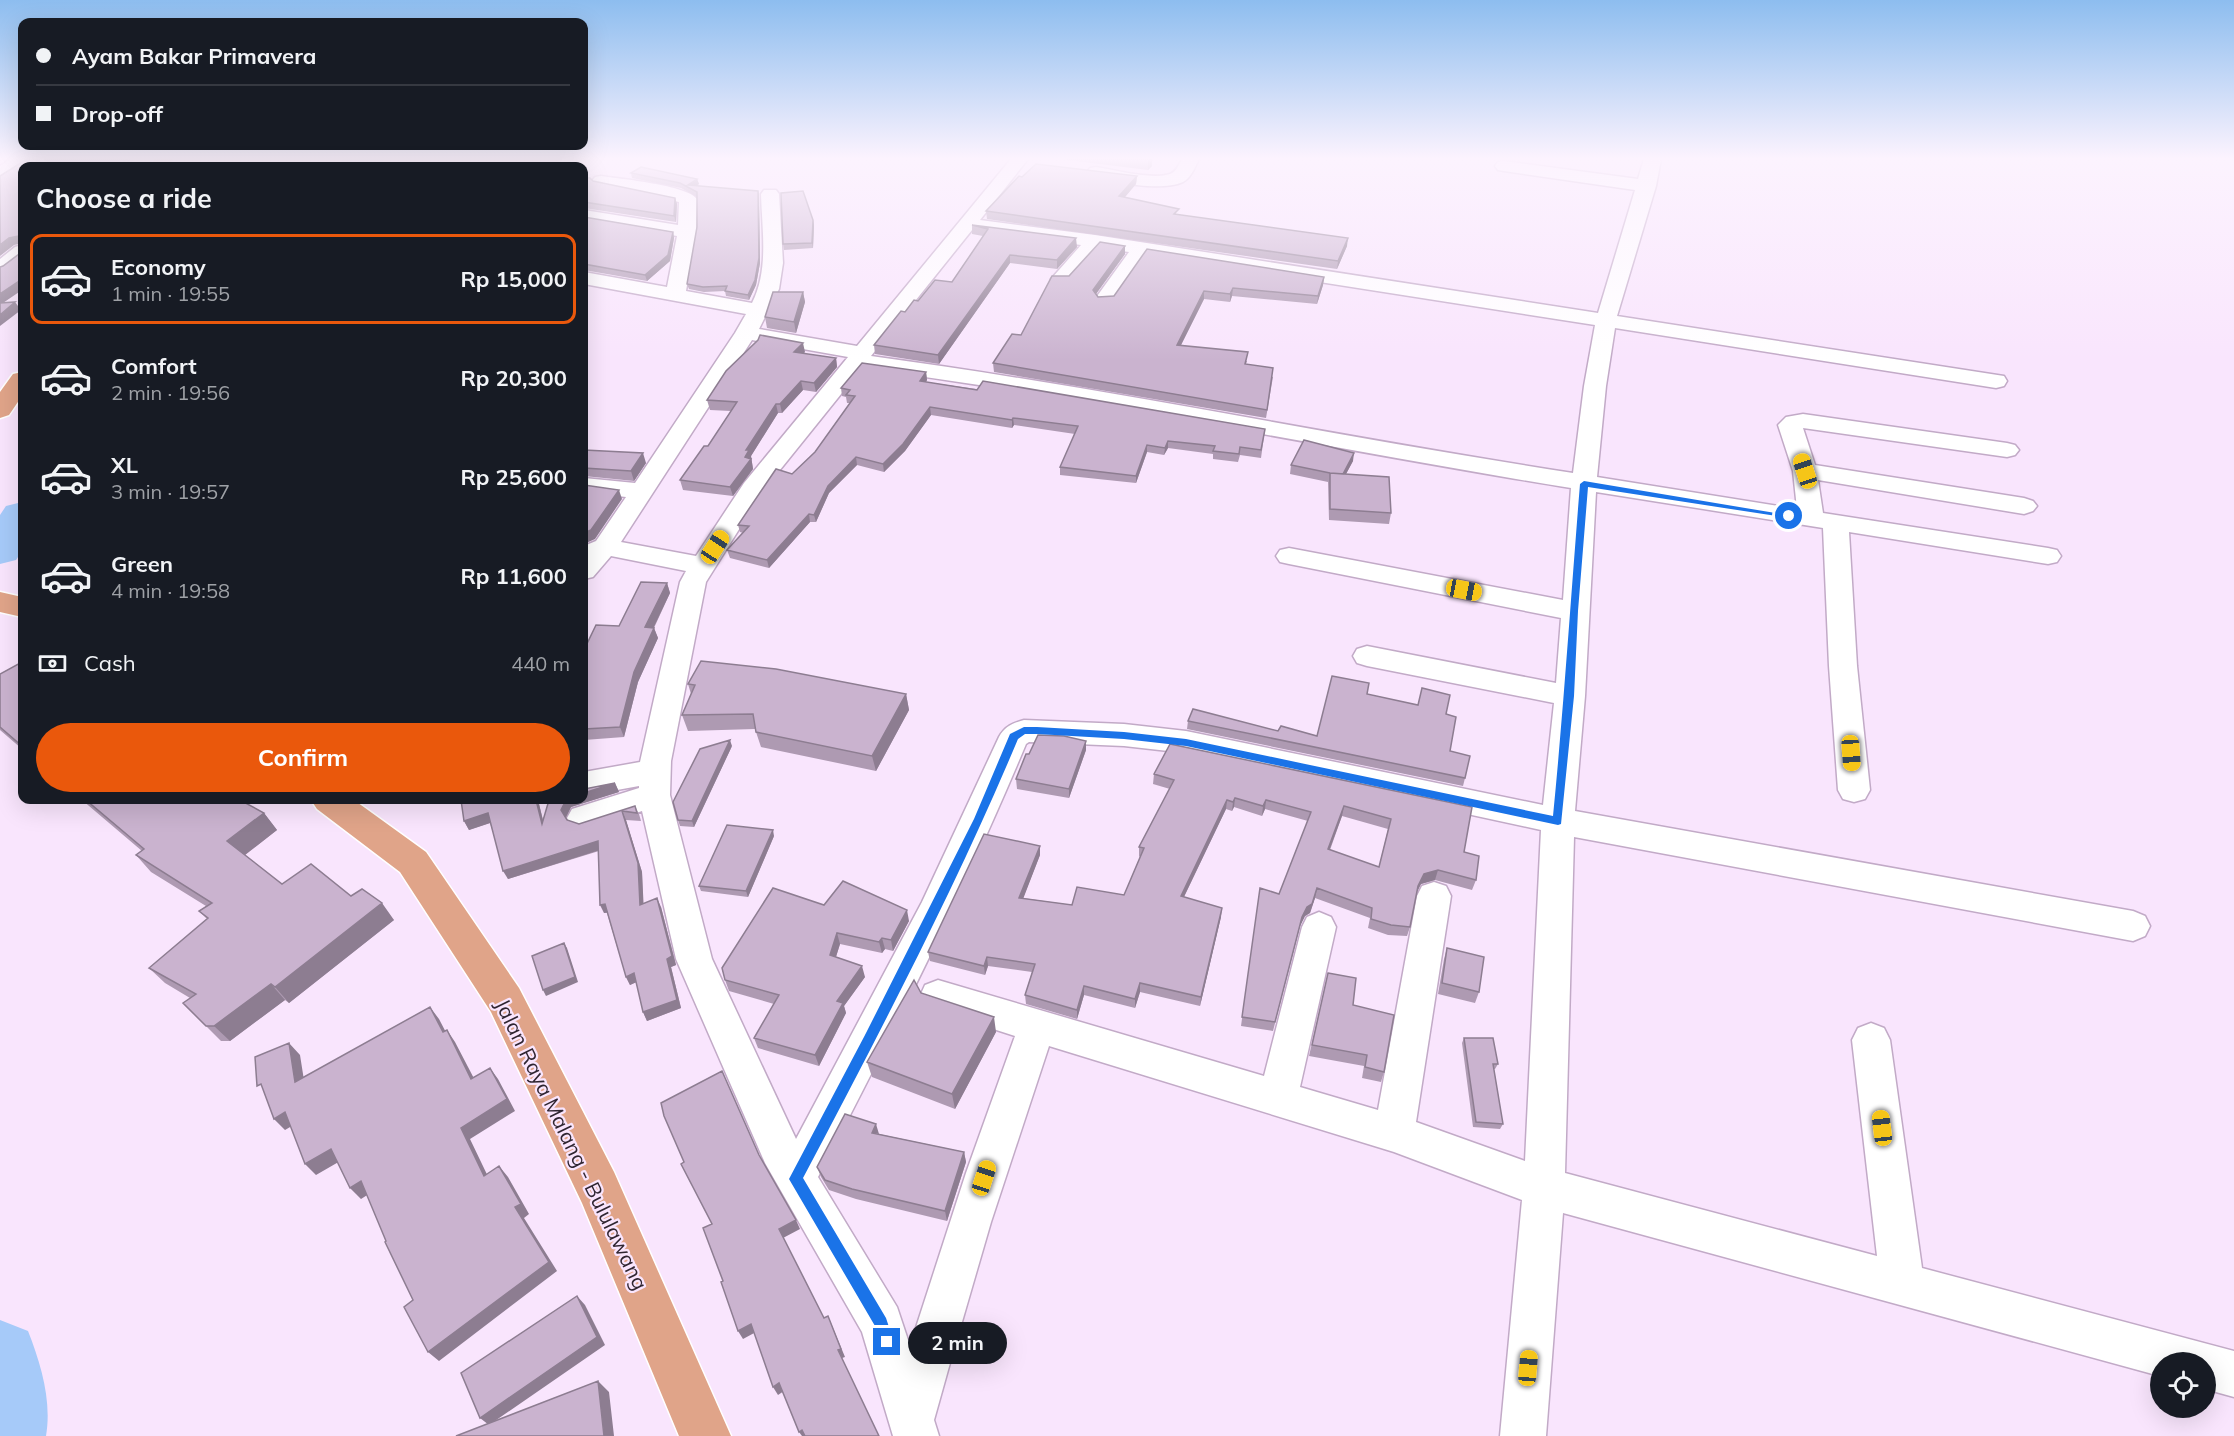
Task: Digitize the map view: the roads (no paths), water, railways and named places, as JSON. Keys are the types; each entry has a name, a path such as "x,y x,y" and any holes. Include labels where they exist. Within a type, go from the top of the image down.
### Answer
{"main road":[{"path":"0,410 18,385"},
{"path":"0,602 18,606"},
{"name":"Jalan Raya Malang - Bululawang","path":"334,804 413,862 505,1000 598,1188 705,1436"}],"street":[{"path":"651,226 687,232"},
{"path":"676,294 687,226"},
{"path":"697,574 589,558 641,491 746,333 769,289 773,263 771,226"},
{"path":"914,1428 881,1323 779,1149 694,959 655,783 697,574 753,488 967,226"},
{"path":"984,226 1606,319 1996,381"},
{"path":"1523,1436 1544,1188 1558,821 1570,696 1584,484 1595,386 1606,319 1634,226"},
{"path":"1061,279 1095,241"},
{"path":"663,248 684,252"},
{"path":"1105,299 1141,248"},
{"path":"0,268 18,254"},
{"path":"588,279 757,310"},
{"path":"746,333 860,357 1584,484 2048,556"},
{"path":"1854,790 1843,666 1824,522 1790,425 1803,421 2007,450"},
{"path":"1805,471 2024,506"},
{"path":"588,485 641,491"},
{"path":"1289,556 1574,611"},
{"path":"1367,656 1570,696"},
{"path":"796,1179 870,1039 979,819 1014,736 1024,731 1124,735 1186,742 1558,821 2133,926"},
{"path":"588,784 655,783"},
{"path":"583,819 655,783"},
{"path":"1395,1133 1434,896"},
{"path":"1278,1099 1319,927"},
{"path":"938,996 1395,1133 1544,1188 2154,1352"},
{"path":"914,1428 943,1308 1005,1113 1036,1026"},
{"path":"1870,1040 1902,1283"},
{"path":"2216,1369 2234,1374"}],"waterway":[{"path":"0,550 18,521"},
{"path":"0,1359 9,1416 5,1436"}]}
